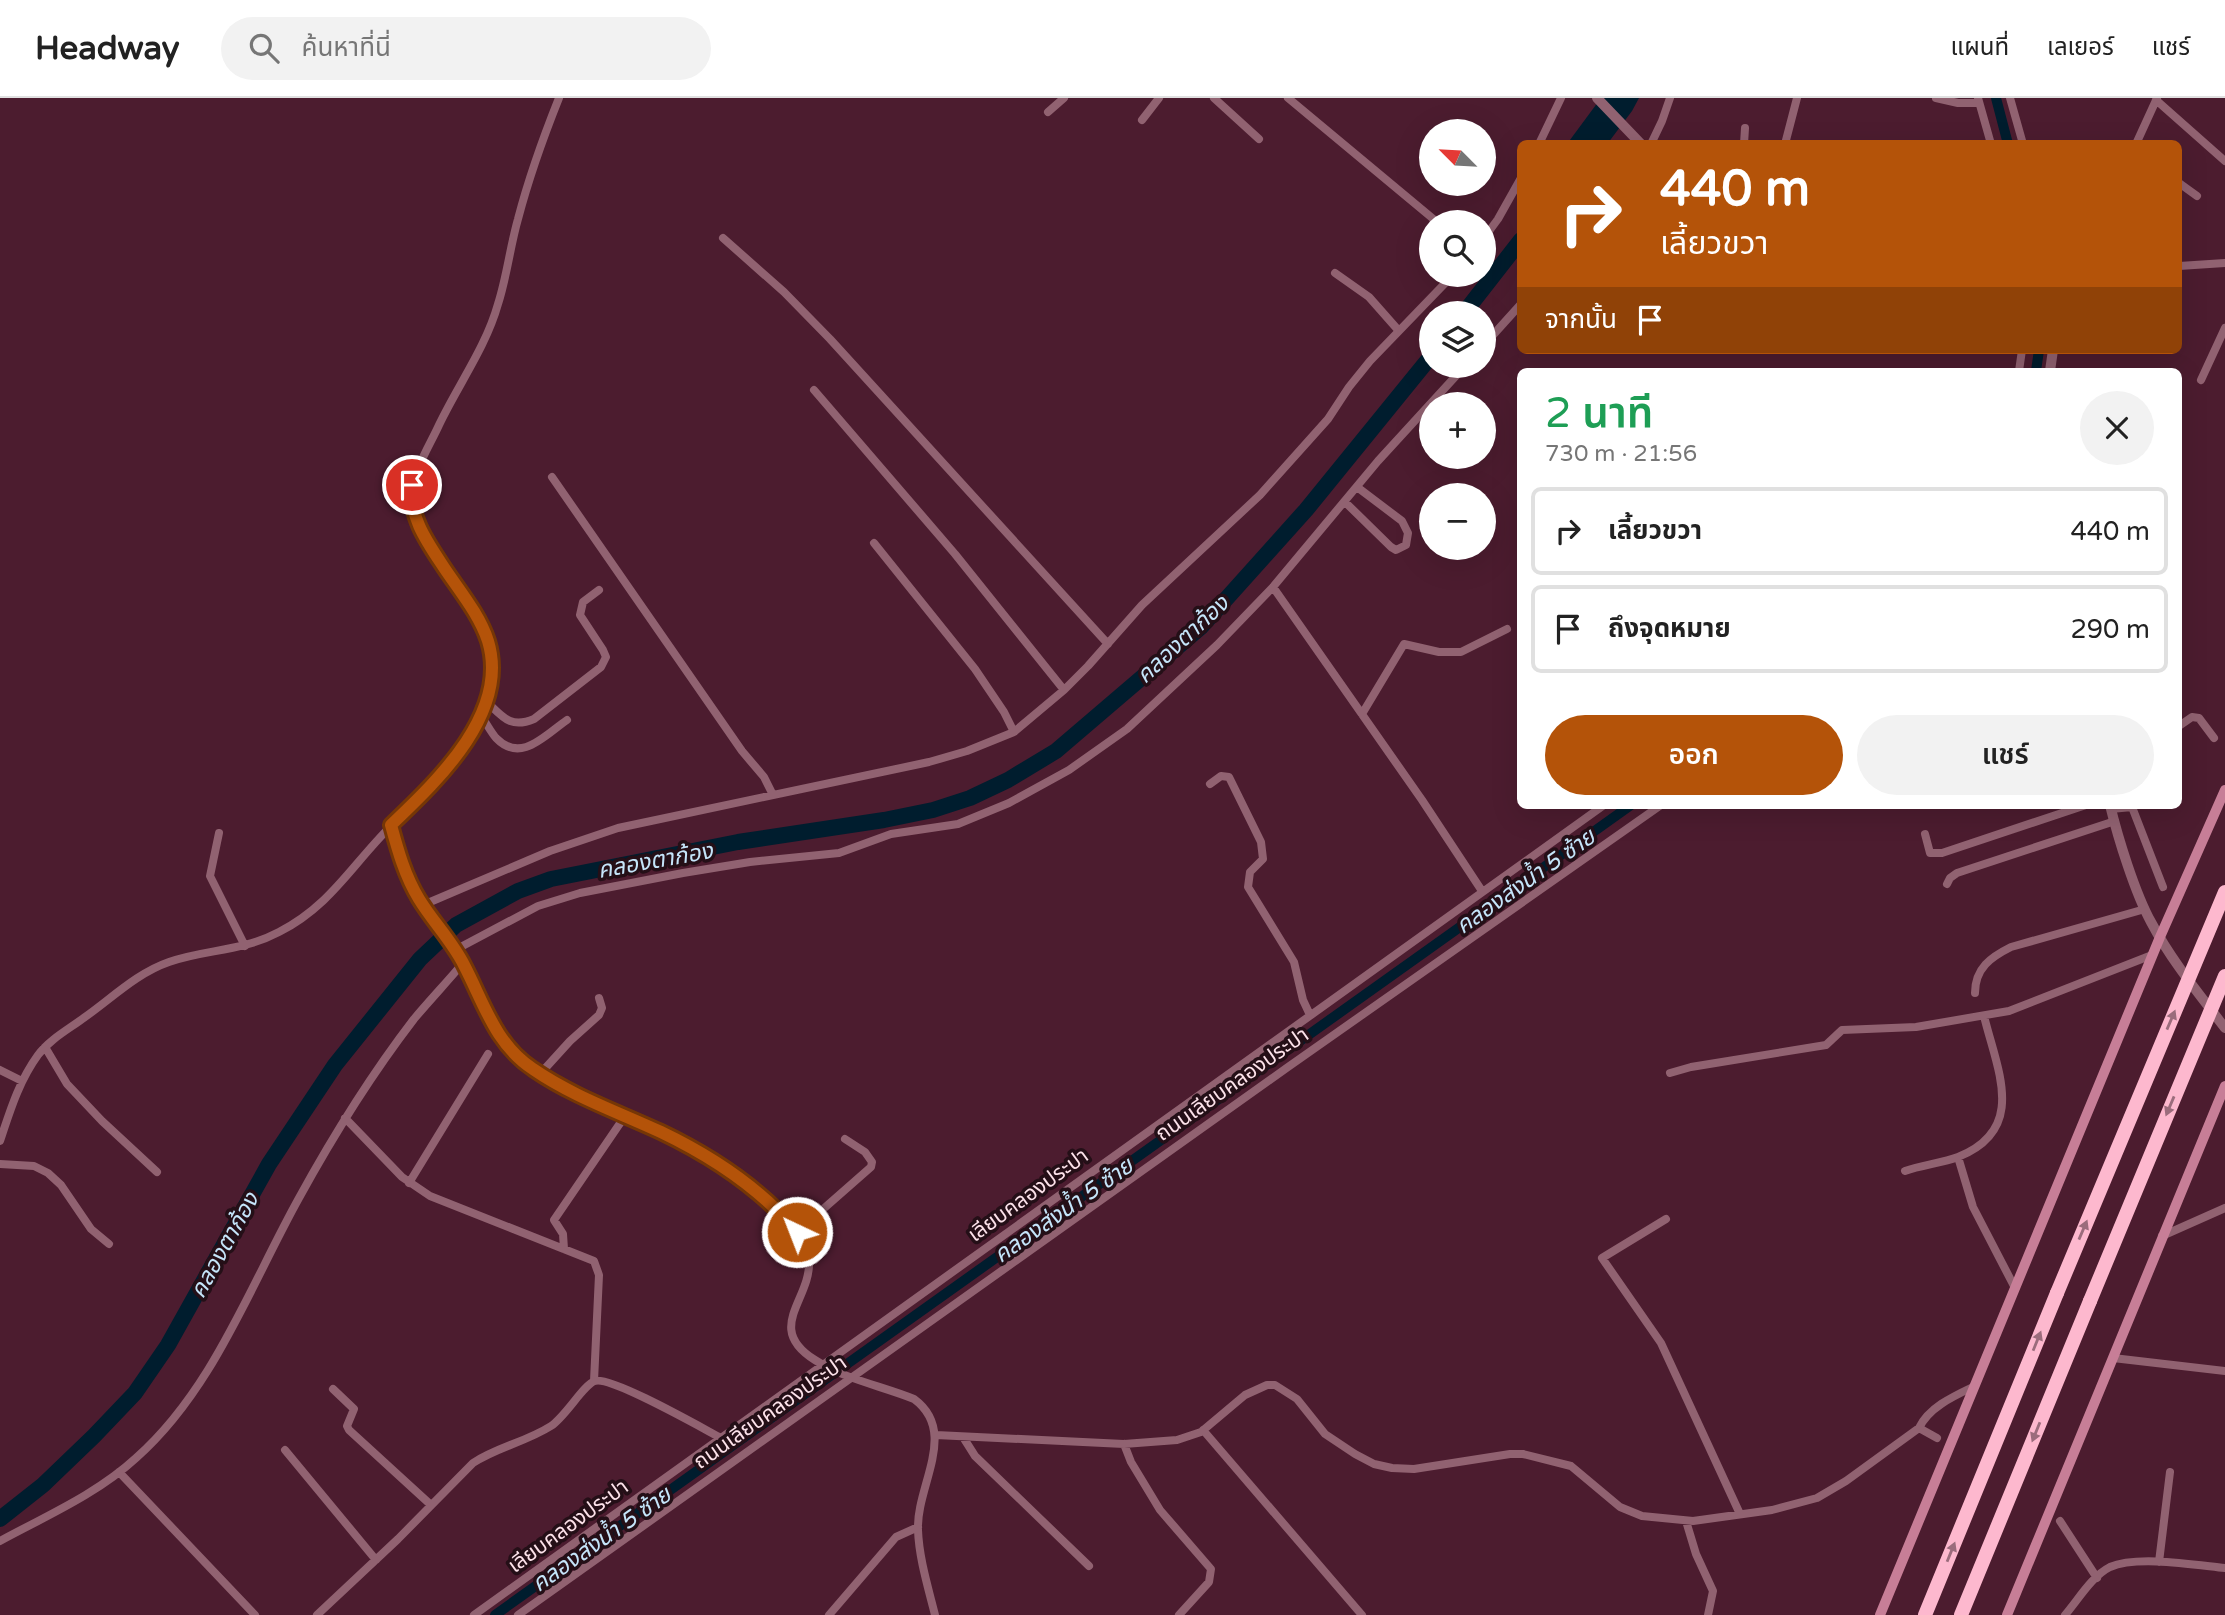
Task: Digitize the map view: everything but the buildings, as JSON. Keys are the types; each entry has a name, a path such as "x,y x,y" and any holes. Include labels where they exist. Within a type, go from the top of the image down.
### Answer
{"highway":[{"path":"1925,1615 2225,892"},
{"path":"1961,1615 2225,976"}],"main road":[{"path":"1880,1615 2152,955 2225,790"},
{"path":"2007,1615 2225,1086"}],"street":[{"path":"0,1141 22,1081 45,1047 150,970 177,959 245,946 276,934 298,921 325,901 391,825 437,781 468,739 490,688 492,668 485,632 429,545 416,520 411,497 417,473 488,331 498,304 529,178 559,98"},
{"path":"1048,112 1065,98"},
{"path":"1142,120 1159,98"},
{"path":"1214,98 1259,139"},
{"path":"1288,98 1423,210"},
{"path":"1541,140 1561,98"},
{"path":"1597,98 1637,140"},
{"path":"1653,140 1670,98"},
{"path":"1786,140 1797,98"},
{"path":"1936,98 1958,103 1979,100 1990,140"},
{"path":"2010,98 2021,140"},
{"path":"2138,140 2157,99 2225,161"},
{"path":"1744,140 1745,128"},
{"path":"1496,222 1517,185"},
{"path":"2182,185 2197,197"},
{"path":"723,239 784,292 830,339 1108,644"},
{"path":"2182,266 2225,262"},
{"path":"1335,273 1369,297 1399,331"},
{"path":"425,909 587,837 673,815 929,762 979,747 1014,732 1064,690 1142,605 1186,562 1237,519 1328,419 1370,361 1441,287"},
{"path":"1496,332 1517,308"},
{"path":"2202,380 2225,328"},
{"path":"453,948 538,906 580,893 750,862 831,854 891,834 950,825 975,818 1009,803 1069,770 1127,729 1182,679 1273,587 1397,439 1454,378"},
{"path":"814,390 955,554 1064,690"},
{"path":"552,477 774,794"},
{"path":"1345,502 1391,547 1396,550 1406,545 1408,533 1402,522 1357,487"},
{"path":"874,543 975,669 1014,732"},
{"path":"1273,587 1482,891"},
{"path":"486,701 512,723 524,723 534,719 601,667 606,657 604,650 580,615 583,602 599,590"},
{"path":"1362,714 1404,644 1439,652 1461,652 1507,629"},
{"path":"480,715 495,737 507,746 520,750 567,720"},
{"path":"2182,724 2192,717 2199,718 2214,738"},
{"path":"1210,783 1221,776 1229,777 1261,842 1263,859 1250,872 1248,887 1294,962 1303,1000 1310,1015"},
{"name":"เลียบคลองประปา","path":"474,1615 826,1366 1598,809"},
{"name":"ถนนเลียบคลองประปา","path":"518,1615 850,1376 1655,809"},
{"path":"1924,834 1930,853 1942,853 2074,809"},
{"path":"2111,809 2145,909 2160,937 2225,1028"},
{"path":"2134,809 2163,887"},
{"path":"1947,884 1950,878 1958,873 2115,821"},
{"path":"391,825 404,869 425,909 463,963 492,1026 516,1056 558,1085 693,1149 743,1182 784,1217 806,1247 809,1262 792,1313 793,1338 802,1349 826,1366 914,1399 923,1405 932,1418 936,1435 918,1527 935,1615"},
{"path":"219,833 209,876 245,946"},
{"path":"1975,993 1978,974 1992,957 2011,947 2145,909"},
{"path":"1670,1073 1691,1067 1826,1045 1842,1030 1916,1027 2009,1011 2152,955"},
{"path":"0,1541 80,1498 119,1472 162,1432 197,1387 345,1118 415,1019 463,963"},
{"path":"540,1074 570,1041 599,1015 602,1008 599,998"},
{"path":"1905,1171 1958,1157 1994,1132 2003,1109 2003,1098 1984,1016"},
{"path":"45,1047 67,1084 157,1172"},
{"path":"409,1183 488,1054"},
{"path":"0,1070 22,1081"},
{"path":"564,1249 563,1234 554,1220 625,1116"},
{"path":"345,1118 409,1183 450,1205 593,1261 599,1275 594,1381"},
{"path":"797,1232 870,1167 870,1157 845,1139"},
{"path":"1958,1157 1973,1207 2015,1288"},
{"path":"0,1164 34,1166 48,1173 61,1185 91,1229 109,1244"},
{"path":"2162,1236 2225,1208"},
{"path":"1666,1219 1602,1258 1661,1343 1740,1514"},
{"path":"2113,1358 2225,1371"},
{"path":"317,1615 376,1560 461,1473 484,1455 550,1427 566,1415 585,1387 594,1381 601,1380 620,1387 721,1438"},
{"path":"936,1435 1124,1444 1177,1440 1203,1430 1256,1388 1275,1385 1297,1399 1325,1434 1374,1464 1414,1469 1523,1454 1571,1466 1620,1507 1642,1516 1686,1521 1797,1504 1817,1498 1919,1428 1934,1410 1975,1386"},
{"path":"333,1389 354,1409 348,1422 349,1430 431,1504"},
{"path":"1919,1428 1937,1438"},
{"path":"1203,1430 1362,1615"},
{"path":"963,1437 970,1451 1089,1566"},
{"path":"1124,1444 1131,1462 1160,1510 1211,1569 1209,1582 1179,1615"},
{"path":"285,1450 376,1560"},
{"path":"119,1472 255,1615"},
{"path":"2159,1562 2170,1472"},
{"path":"1686,1521 1696,1554 1713,1591 1707,1615"},
{"path":"2060,1521 2097,1578"},
{"path":"829,1615 897,1537 918,1527"},
{"path":"2065,1615 2097,1578 2111,1567 2129,1563 2159,1562 2225,1568"}],"water":[{"path":"1601,98 1639,98 1610,140 1570,140"}],"waterway":[{"name":"คลองส่งน้ำ 5 ซ้าย","path":"1996,98 2007,140"},
{"name":"คลองตาก้อง","path":"1473,301 1517,245"},
{"name":"คลองส่งน้ำ 5 ซ้าย","path":"2036,368 2038,354"},
{"name":"คลองตาก้อง","path":"0,1519 43,1485 135,1393 168,1345 269,1164 335,1065 420,959 456,925 518,891 551,879 738,842 933,810 970,798 1008,780 1056,751 1201,627 1306,510 1419,371"},
{"name":"คลองส่งน้ำ 5 ซ้าย","path":"495,1615 1625,809"}],"route":[{"path":"412,485 412,508 416,520 429,545 480,622 489,643 492,668 486,701 468,739 437,781 391,825 409,882 463,963 492,1026 516,1056 558,1085 693,1149 750,1188 797,1232"}]}
